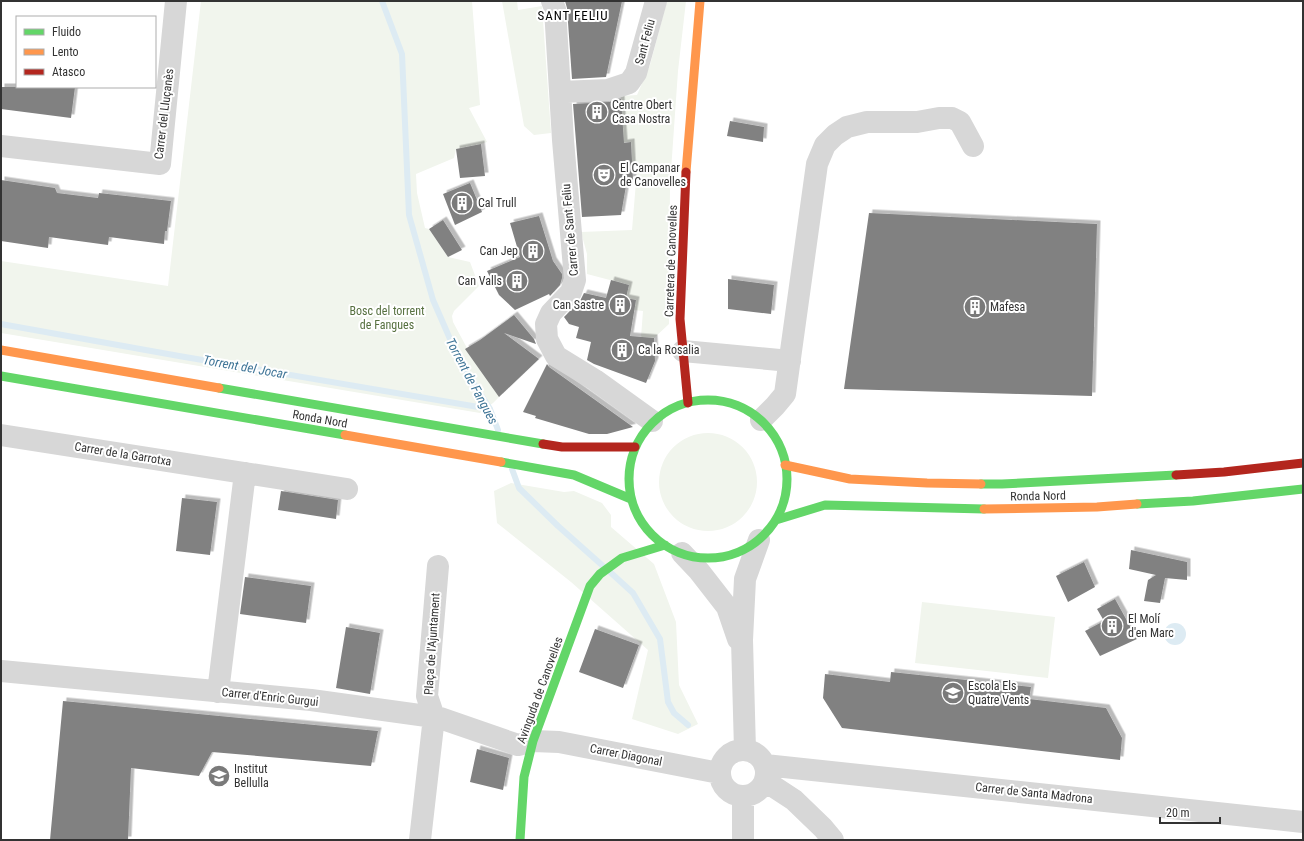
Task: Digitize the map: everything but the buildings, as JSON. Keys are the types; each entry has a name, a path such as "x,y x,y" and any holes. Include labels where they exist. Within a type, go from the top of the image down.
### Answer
{"main road":[{"name":"Carretera de Canovelles","path":"688,403 680,319 687,156 700,1"},
{"name":"Ronda Nord","path":"1,350 562,447 635,447"},
{"name":"Ronda Nord","path":"1,376 574,475 631,500"},
{"path":"697,400 724,401 750,412 769,427 776,438 785,465 787,491 776,520 759,540 739,552 711,558 673,549 645,527 631,500 629,474 635,447 652,421 668,410 688,403 697,400"},
{"name":"Ronda Nord","path":"785,465 850,479 927,483 1002,484 1139,478 1224,472 1303,463"},
{"name":"Ronda Nord","path":"776,520 825,505 1001,509 1097,507 1193,501 1303,489"},
{"name":"Avinguda de Canovelles","path":"520,840 524,777 533,741 590,586 600,574 619,560 673,549"}],"street":[{"name":"Carrer del Lluçanès","path":"1,146 160,164 176,1"},
{"name":"Carrer de Sant Feliu","path":"552,1 555,9 563,140 575,280 570,292 551,313 546,324 547,339 556,356 596,380 652,421"},
{"name":"Sant Feliu","path":"561,92 608,90 629,83 636,73 656,1"},
{"path":"761,420 785,394 817,164 825,145 835,135 847,127 866,122 917,122 952,118 960,122 973,146"},
{"path":"683,351 790,361"},
{"name":"Carrer de la Garrotxa","path":"1,436 245,474 347,488"},
{"path":"218,692 245,474"},
{"path":"745,750 742,652 745,579 759,540"},
{"path":"673,549 699,571 727,607 742,652"},
{"name":"Plaça de l'Ajuntament","path":"420,840 434,716 427,696 438,566"},
{"name":"Carrer d'Enric Gurgui","path":"1,671 311,700 434,716 518,745 533,741"},
{"name":"Carrer Diagonal","path":"533,741 559,742 719,773"},
{"path":"765,773 760,790 754,795 743,797 735,796 724,788 720,781 719,773 720,766 730,753 738,750 745,750 760,756 765,773 834,840"},
{"name":"Carrer de Santa Madrona","path":"765,773 1303,822"},
{"path":"743,797 743,840"}],"green space":[{"name":"Bosc del torrent de Fangues","path":"201,1 472,1 480,105 469,108 487,142 456,149 454,158 416,174 417,193 425,228 429,229 448,257 470,262 479,286 454,311 452,316 453,322 467,348 500,396 480,413 1,333 1,261 168,286"},
{"path":"502,1 517,1 518,10 542,6 551,133 534,135 524,126"},
{"path":"667,1 686,1 678,71 670,185 669,324 654,338 641,337 643,311 634,310 636,300 626,298 629,285 587,274 587,254 581,232 632,230 637,170 630,170 632,158 631,142 583,146 623,126 621,96 637,95 650,65"},
{"path":"708,433 718,434 735,441 749,455 756,472 756,492 749,509 735,523 718,530 708,531 698,530 681,523 667,509 660,492 659,482 660,472 667,455 681,441 698,434"},
{"path":"511,483 564,492 574,491 602,503 611,515 611,527 654,564 676,622 679,685 698,724 678,734 632,719 648,650 571,582 497,523 494,491"},
{"path":"922,602 1055,617 1048,678 915,663"}],"shaded area":[{"path":"1175,623 1183,626 1186,634 1183,642 1175,645 1167,642 1164,634 1167,626"}],"waterway":[{"name":"Torrent de Fangues","path":"382,1 402,54 409,215 433,300 461,364 490,409 498,430"},
{"name":"Torrent del Jocar","path":"1,324 490,409"},
{"name":"Torrent de Fangues","path":"512,469 519,488 558,526 603,566"},
{"name":"Torrent de Fangues","path":"610,572 633,593 660,639 668,702 674,713 688,725"}],"traffic: fast":[{"path":"1,376 345,435"},
{"path":"219,388 543,444"},
{"path":"708,400 738,406 752,413 764,423 774,435 781,449 787,479 781,509 774,523 764,535 752,545 738,552 708,558 678,552 664,545 652,535 642,523 635,509 629,479 635,449 642,435 652,423 664,413 678,406 708,400"},
{"path":"501,462 574,475 631,499"},
{"path":"981,484 1176,475"},
{"path":"1137,504 1193,501 1303,489"},
{"path":"776,520 825,505 984,509"},
{"path":"520,840 524,777 533,741 590,586 600,574 622,558 665,545"}],"traffic: slow":[{"path":"686,172 700,1"},
{"path":"1,350 219,388"},
{"path":"345,435 501,462"},
{"path":"785,465 850,479 981,484"},
{"path":"984,509 1097,507 1137,504"}],"traffic: jam":[{"path":"686,172 680,319 688,403"},
{"path":"543,444 562,447 635,447"},
{"path":"1176,475 1224,472 1303,463"}],"place":[{"name":"Centre Obert Casa Nostra","path":"597,112"},
{"name":"El Campanar de Canovelles","path":"604,175"},
{"name":"Cal Trull","path":"462,203"},
{"name":"Can Jep","path":"533,251"},
{"name":"Can Valls","path":"517,281"},
{"name":"Can Sastre","path":"620,305"},
{"name":"Mafesa","path":"975,307"},
{"name":"Ca la Rosalia","path":"622,350"},
{"name":"El Molí d'en Marc","path":"1112,626"},
{"name":"Escola Els Quatre Vents","path":"953,693"},
{"name":"Institut Bellulla","path":"219,776"}],"district":[{"name":"SANT FELIU","path":"573,15"}]}
